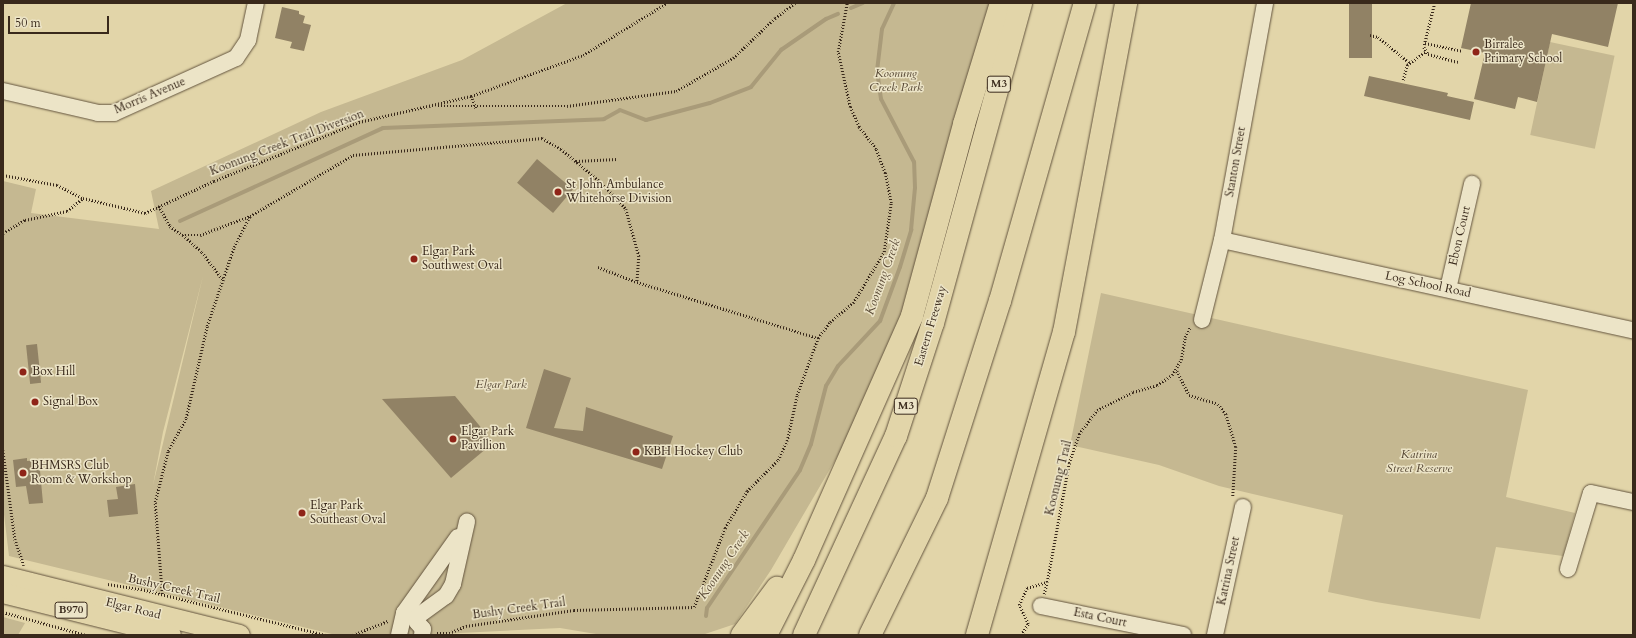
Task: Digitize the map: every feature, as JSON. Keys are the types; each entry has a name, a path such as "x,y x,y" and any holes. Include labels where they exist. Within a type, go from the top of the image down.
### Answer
{"highway":[{"path":"766,635 912,316 964,124 1001,3"},
{"name":"Eastern Freeway","path":"804,635 896,436 933,323 1021,3"},
{"path":"870,635 937,498 1004,286 1085,3"},
{"path":"977,635 1064,332 1126,3"},
{"path":"742,635 755,620 816,528"}],"main road":[{"name":"Elgar Road","path":"11,573 132,623 240,635"},
{"name":"Elgar Road","path":"3,594 132,623 171,635"}],"street":[{"name":"Morris Avenue","path":"3,91 98,113 114,113 236,58 248,40 256,3"},
{"name":"Stanton Street","path":"1202,320 1222,240 1265,3"},
{"name":"Ebon Court","path":"1448,289 1472,184"},
{"name":"Log School Road","path":"1222,240 1633,330"},
{"path":"1568,569 1591,493 1633,502"},
{"name":"Katrina Street","path":"1215,635 1243,507"},
{"path":"400,629 404,612 416,594 440,566 467,522 453,584 446,596 418,616 417,622 422,632"},
{"name":"Esta Court","path":"1041,606 1183,635"}],"path":[{"name":"Koonung Creek Trail Diversion","path":"3,175 57,185 83,198 145,213 214,181 359,122 434,106 471,96 583,55 667,3"},
{"path":"434,106 476,108 567,106 676,91 733,58 775,18 795,3"},
{"path":"598,267 638,282 818,338 830,322 853,304 870,280 884,252 891,210 885,173 876,149 859,127 850,107 838,52 846,3"},
{"path":"1435,3 1425,43 1426,51 1428,54 1458,62"},
{"path":"1370,35 1378,37 1410,63"},
{"path":"1425,43 1462,51"},
{"path":"1403,80 1410,63 1426,51"},
{"path":"471,96 476,108"},
{"path":"182,235 200,235 250,216 353,155 542,138 575,161 602,183 626,209 640,256 638,282"},
{"path":"575,161 617,159"},
{"path":"3,234 25,220 67,211 83,198"},
{"path":"159,206 170,226 202,252 224,280"},
{"path":"162,594 155,502 168,452 186,418 207,326 224,280 234,247 250,216"},
{"path":"1202,320 1190,326 1185,337 1181,360 1177,371 1189,395 1218,404 1226,414 1236,447 1236,484 1233,498 1243,507"},
{"name":"Bushy Creek Trail","path":"422,632 443,634 466,626 574,610 651,609 678,606 694,607 725,528 747,491 778,460 787,441 797,395 818,338"},
{"name":"Koonung Trail","path":"1021,635 1028,624 1019,605 1027,588 1047,582 1069,463 1079,434 1097,410 1133,392 1157,385 1177,371"},
{"path":"3,450 15,539 25,568 11,573"},
{"name":"Bushy Creek Trail","path":"103,583 162,594 326,635"},
{"path":"3,612 8,612 86,635"},
{"path":"353,635 392,620 400,629"}],"green space":[{"name":"Elgar Park","path":"567,3 1005,3 938,239 861,416 771,570 735,624 702,635 602,635 560,628 420,635 336,635 9,556 3,506 3,181 36,189 31,213 159,229 151,191 321,112 462,60","holes":["203,276 153,485 163,432"]},
{"path":"1550,42 1615,56 1595,149 1530,135"},
{"name":"Katrina Street Reserve","path":"1101,293 1528,390 1506,497 1575,513 1563,556 1496,547 1480,619 1376,602 1328,592 1343,515 1219,486 1159,465 1070,445"},
{"path":"3,617 25,623 18,635 3,635"}],"building":[{"path":"1349,3 1372,3 1372,58 1349,58"},
{"path":"1471,3 1618,3 1608,47 1552,34 1537,102 1518,97 1515,109 1474,99 1485,53 1461,48"},
{"path":"282,7 299,11 299,14 305,16 303,23 311,25 304,51 290,48 292,42 275,38"},
{"path":"1369,76 1448,93 1447,96 1474,102 1470,120 1364,96"},
{"path":"537,159 573,189 553,213 517,183"},
{"path":"37,344 41,383 30,384 26,345"},
{"name":"KBH Hockey Club","path":"544,369 571,378 554,428 583,431 586,407 673,436 662,469 526,428"},
{"name":"Elgar Park Pavillion","path":"455,396 488,436 489,442 487,448 451,478 382,399"},
{"path":"27,458 27,461 39,460 43,503 29,504 26,486 16,487 13,460"},
{"path":"135,484 138,514 109,517 107,500 118,499 116,487"}],"waterway":[{"path":"851,8 863,3"},
{"name":"Koonung Creek","path":"706,616 707,608 800,470 811,444 826,386 838,366 880,321 900,267 911,230 915,188 914,162 881,99 877,71 882,29 894,3"},
{"path":"180,221 383,128 604,119 620,110 646,120 710,103 751,87 781,50 826,19 838,14"}],"place":[{"name":"Birralee Primary School","path":"1476,52"},
{"name":"St John Ambulance Whitehorse Division","path":"558,192"},
{"name":"Elgar Park Southwest Oval","path":"414,259"},
{"name":"Box Hill","path":"23,372"},
{"name":"Signal Box","path":"35,402"},
{"name":"Elgar Park Pavillion","path":"453,439"},
{"name":"KBH Hockey Club","path":"636,452"},
{"name":"BHMSRS Club Room & Workshop","path":"23,473"},
{"name":"Elgar Park Southeast Oval","path":"302,513"}],"park label":[{"name":"Koonung Creek Park","path":"896,81"}]}
